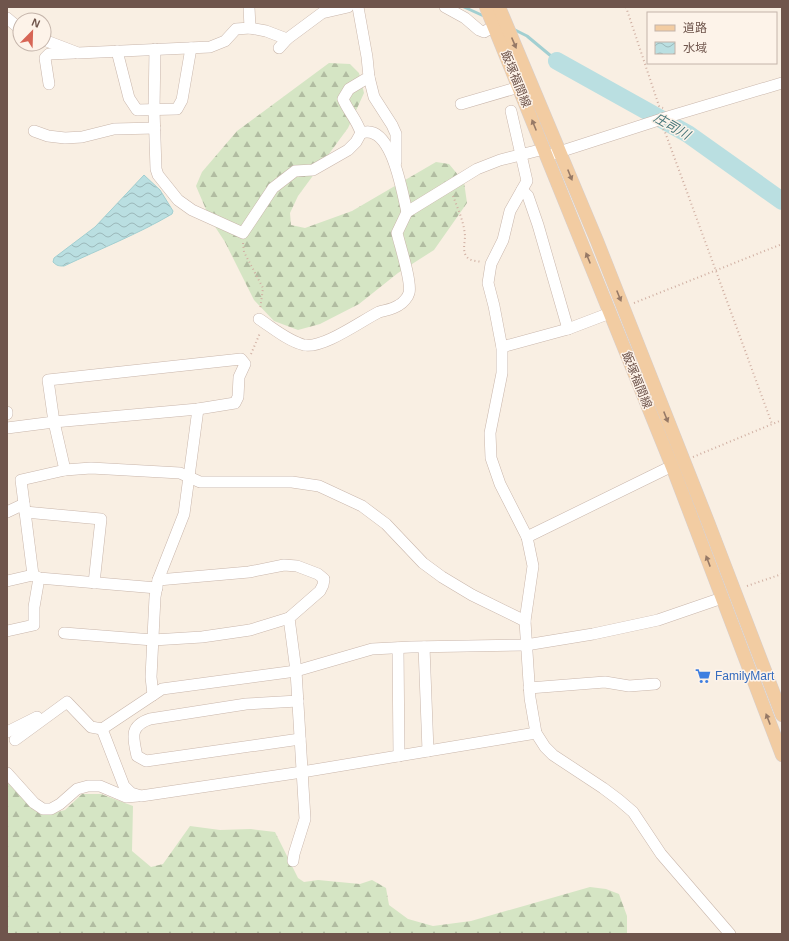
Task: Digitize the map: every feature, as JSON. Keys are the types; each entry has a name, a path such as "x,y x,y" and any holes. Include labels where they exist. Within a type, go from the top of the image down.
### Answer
{"main road":[{"name":"飯塚福間線","path":"486,7 610,313 678,464 782,715"},
{"name":"飯塚福間線","path":"499,7 623,308 678,464 722,598 782,755"}],"street":[{"path":"249,7 250,28"},
{"path":"279,48 287,39 322,13 348,7"},
{"path":"358,7 369,77 374,97 396,134 396,165"},
{"path":"445,7 465,18 479,30 484,32 494,26"},
{"path":"49,84 44,58 49,54 210,47 225,41 236,29 250,28 266,31 287,39"},
{"path":"52,43 78,53"},
{"path":"117,51 130,98 137,110 154,110 177,109 182,100 190,48"},
{"path":"155,49 154,110 156,169 158,175 178,200 192,210 243,233 273,188 295,171 314,170 348,150 356,142 361,133 366,131 380,137 390,152 396,165 407,212"},
{"path":"361,133 358,123 347,108 343,99 349,89 369,77"},
{"path":"262,321 286,337 305,345 322,343 380,312 400,305 406,299 409,292 409,284 402,249 397,234 407,212 477,169 500,160 522,154 560,152 672,115 782,83"},
{"path":"461,104 519,87"},
{"path":"511,111 527,181 510,210 503,240 491,264 488,283 502,347 502,373 490,433 491,458 500,484 527,537 532,566 525,621 529,688 536,733 545,747 553,755 604,788 633,812 661,854 730,934"},
{"path":"34,131 48,136 65,138 82,137 114,129 155,128"},
{"path":"522,190 528,196 538,225 568,329"},
{"path":"502,347 568,329 610,313"},
{"path":"7,428 54,422 198,409 235,403 238,397 239,377 245,364 241,359 48,380 54,422 65,470"},
{"path":"153,695 151,677 155,597 158,584 184,514 198,409"},
{"path":"527,537 678,464"},
{"path":"7,631 34,625 36,577 24,508 21,480 65,470 91,468 180,473 200,482 292,482 319,486 362,506 386,524 423,563 442,577 472,595 525,621"},
{"path":"7,512 24,508 101,519 94,583"},
{"path":"7,581 36,577 94,583 158,584 250,572 284,565 297,566 318,574 324,579 320,591 289,618 250,630 153,640 64,633"},
{"path":"11,736 67,702 91,727 102,729 162,689 296,671 372,650 424,647 526,645 593,634 658,620 722,598"},
{"path":"289,618 296,671 304,819 293,861"},
{"path":"424,647 428,751"},
{"path":"398,648 399,756"},
{"path":"529,688 605,682 630,686 655,684"},
{"path":"298,701 246,704 150,719 142,722 136,727 133,738 137,756 146,761 300,739"},
{"path":"102,729 124,786 131,793 142,796"},
{"path":"7,773 34,803 43,809 52,810 77,789 88,786 100,786 126,797 142,796 302,772 536,733"}],"path":[{"path":"626,7 659,106 672,115"},
{"path":"655,121 665,132 772,424"},
{"path":"449,186 462,221 465,235 464,252 466,257 491,264"},
{"path":"243,233 244,252 263,288 262,321 251,353 245,364"},
{"path":"623,308 782,244"},
{"path":"678,464 782,420"},
{"path":"747,586 782,574"}],"green space":[{"path":"329,63 350,64 359,73 364,93 348,128 298,196 290,213 291,225 305,228 352,211 436,162 449,164 464,182 467,203 434,250 398,273 359,304 320,324 298,330 274,321 254,300 225,242 210,219 196,186 202,172 237,131"},
{"path":"7,782 35,811 49,814 65,810 82,794 101,794 133,806 132,851 151,867 163,864 190,826 220,830 251,829 275,832 298,878 304,882 318,880 360,884 372,880 386,888 389,905 408,919 433,926 471,921 590,887 606,889 619,894 627,916 627,934 7,934"}],"water":[{"path":"144,175 160,190 173,211 172,214 132,235 64,266 58,266 53,262 54,258 95,227"}],"waterway":[{"path":"464,7 486,17"},
{"path":"513,29 527,36 557,61"},
{"name":"庄司川","path":"557,61 688,134 782,201"}],"place":[{"name":"FamilyMart","path":"703,676"}]}
